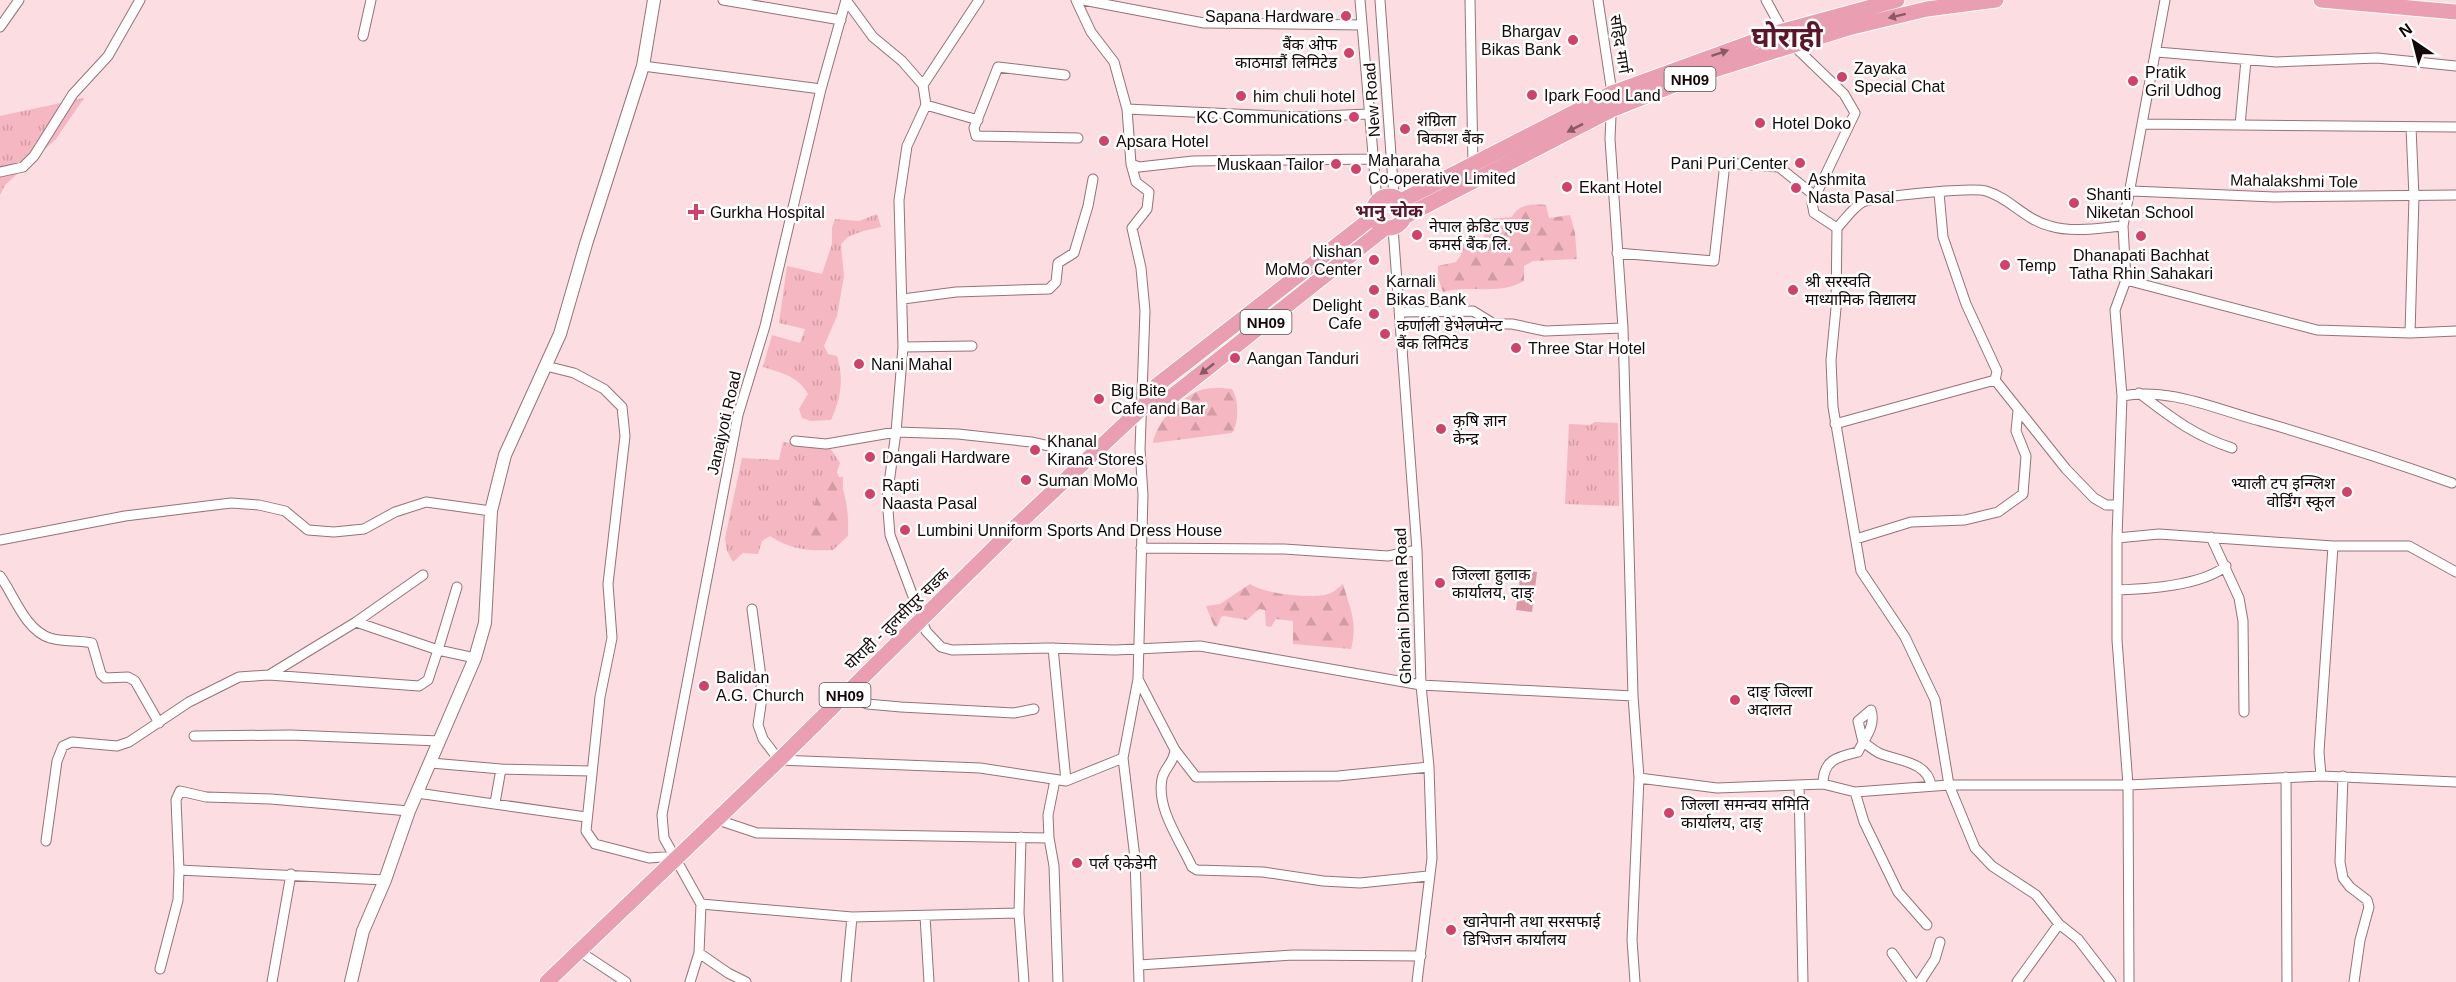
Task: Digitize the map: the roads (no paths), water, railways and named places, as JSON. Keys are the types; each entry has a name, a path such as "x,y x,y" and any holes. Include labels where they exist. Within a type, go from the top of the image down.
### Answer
{"main road":[{"name":"NH09","path":"1377,202 1388,196 1397,199 1473,165 1612,93 1854,6 1894,0"},
{"name":"NH09","path":"1389,228 1404,217 1611,110 1704,73 1793,45 1927,9 1996,0"},
{"path":"2321,0 2456,12"},
{"path":"1783,31 1793,45"},
{"path":"1397,199 1404,217"},
{"path":"1377,202 1373,209 1373,217 1389,228"},
{"name":"घोराही - तुलसीपुर सडक","path":"547,982 1143,407 1156,386 1373,217"},
{"name":"घोराही - तुलसीपुर सडक","path":"1143,407 1166,401 1389,228"}],"street":[{"path":"0,27 19,0"},
{"path":"0,172 23,166 34,156 73,94 113,49 140,0"},
{"path":"363,36 371,0"},
{"path":"351,982 363,931 385,880 409,811 475,658 485,623 491,511 505,455 560,334 643,66 654,0"},
{"path":"723,0 841,20"},
{"path":"846,0 873,37 902,61 923,85 926,105 907,146 899,200 903,347 896,432 887,498 890,535 903,575 926,631 933,640 952,650 1053,648 1138,650 1200,646 1420,685 1633,696"},
{"name":"Janajyoti Road","path":"701,904 664,838 662,815 738,415 765,326 821,89 846,0"},
{"path":"923,85 978,0"},
{"path":"1076,0 1091,32 1114,62 1127,109 1131,164 1137,182 1149,192 1148,209 1132,228 1142,268 1145,311 1140,449 1143,495 1138,679 1123,758 1135,858 1139,982"},
{"path":"1083,0 1204,23 1362,25"},
{"name":"New Road","path":"1360,0 1377,202"},
{"name":"New Road","path":"1380,0 1397,199"},
{"path":"1470,0 1473,165"},
{"name":"सहिद मार्ग","path":"1598,0 1612,93 1610,139 1623,328 1633,696 1639,778 1632,940 1635,982"},
{"path":"1766,0 1783,31"},
{"path":"2129,982 2128,785 2117,640 2117,538 2122,396 2115,310 2126,280 2123,226 2132,191 2165,0"},
{"path":"1793,45 1844,94 1855,113 1812,203 1814,213 1837,228"},
{"path":"2157,52 2276,62 2377,58 2456,66"},
{"path":"2240,125 2246,60"},
{"path":"643,66 821,89"},
{"path":"1065,75 999,67 974,128 976,136 1078,138"},
{"path":"926,105 978,120"},
{"path":"1127,109 1298,117 1369,114"},
{"path":"2142,124 2456,127"},
{"path":"2410,333 2414,197 2411,127"},
{"path":"1131,164 1138,167 1193,161 1373,159"},
{"path":"1617,253 1714,261 1725,163 1779,166 1815,196"},
{"path":"903,299 956,292 1049,289 1056,282 1058,263 1074,253 1088,206 1093,179"},
{"path":"2111,982 2078,939 2059,924 2036,895 1992,866 1975,848 1949,785 1935,700 1905,637 1861,571 1835,424 1831,360 1836,308 1837,228 1862,202 1966,189 1984,190 2003,197 2025,216 2050,226 2082,230 2123,226"},
{"name":"Mahalakshmi Tole","path":"2132,191 2274,197 2456,195"},
{"path":"1939,193 1943,237 1966,304 1997,371 1995,380 2018,411 2094,498 2106,505 2118,505"},
{"name":"Ghorahi Dharna Road","path":"1389,228 1400,312 1417,550 1420,685 1429,767 1432,858 1428,876 1417,982"},
{"path":"2126,280 2317,330 2410,333 2456,331"},
{"path":"1400,312 1473,311 1494,324 1512,324 1545,331 1623,328"},
{"path":"903,347 972,346"},
{"path":"546,366 574,373 604,389 622,407 625,436 608,585 612,638 600,697 586,831 595,844 649,858 676,856"},
{"path":"1835,424 1995,380"},
{"path":"2122,396 2139,393 2168,395 2306,432 2451,483"},
{"path":"2139,393 2185,428 2202,438 2232,448"},
{"path":"1856,539 1911,522 1965,520 1998,512 2023,494 2026,456 2016,431 2018,411"},
{"path":"795,441 826,444 849,443 896,432 993,437 1091,455"},
{"path":"0,540 125,516 231,503 259,505 285,512 308,530 334,532 364,529 395,512 426,502 491,511"},
{"path":"2117,538 2159,534 2333,546 2409,546 2456,572"},
{"path":"2211,537 2239,598 2243,621 2244,712"},
{"path":"2321,776 2319,752 2333,546"},
{"path":"1141,548 1284,549 1388,556 1417,550"},
{"path":"2117,590 2150,589 2216,574 2226,566"},
{"path":"0,576 18,607 38,632 51,638 92,643 101,674 105,678 128,677 135,681 159,723"},
{"path":"268,675 356,622 423,576"},
{"path":"46,841 57,761 63,746 72,742 117,746 159,723 189,702 239,677 268,675 419,686 428,680 457,587"},
{"path":"752,609 762,698 758,725 763,739 779,760 980,768 1066,781 1123,758"},
{"path":"356,622 438,650 475,658"},
{"path":"1053,648 1066,781"},
{"path":"1138,679 1175,750 1196,777 1338,776 1429,767"},
{"path":"845,694 867,704 901,708 1014,713 1034,709"},
{"path":"194,736 291,735 439,741"},
{"path":"1823,784 1823,771 1830,763 1840,756 1858,752 1863,742 1878,752 1920,767 1930,780 1931,786"},
{"path":"1175,750 1174,759 1162,778 1163,798 1170,823 1192,867 1197,870 1273,873 1323,881 1360,883 1428,876"},
{"path":"431,763 501,769 591,771"},
{"path":"495,803 501,769"},
{"path":"1639,778 1717,788 1823,784 1855,792 1949,785 2128,785 2321,776 2456,782"},
{"path":"2343,776 2340,862 2343,878 2350,887 2367,900 2369,907 2360,940 2354,982"},
{"path":"2286,777 2287,982"},
{"path":"1056,780 1048,816 1048,838 1054,866 1058,982"},
{"path":"1799,784 1803,982"},
{"path":"160,969 178,900 176,800 180,790 206,797 271,799 409,811"},
{"path":"1855,792 1871,840 1884,858 1898,892 1927,925"},
{"path":"417,794 586,817"},
{"path":"715,819 757,833 1048,838"},
{"path":"1021,837 1019,914 1024,982"},
{"path":"178,870 385,880"},
{"path":"272,982 291,874"},
{"path":"690,982 699,953 701,904 852,917 1019,914"},
{"path":"925,916 928,982"},
{"path":"846,982 852,917"},
{"path":"2017,982 2059,924"},
{"path":"1920,982 1935,959 1940,942"},
{"path":"579,951 626,982"},
{"path":"699,953 746,982"},
{"path":"1892,953 1913,982"},
{"path":"1139,965 1293,955 1421,956"}],"place":[{"name":"Sapana Hardware","path":"1346,16"},
{"name":"Bhargav Bikas Bank","path":"1573,40"},
{"name":"बैंक ओफ काठमाडौं लिमिटेड","path":"1349,53"},
{"name":"Zayaka Special Chat","path":"1842,77"},
{"name":"Pratik Gril Udhog","path":"2133,81"},
{"name":"Ipark Food Land","path":"1532,95"},
{"name":"him chuli hotel","path":"1241,96"},
{"name":"KC Communications","path":"1354,117"},
{"name":"Hotel Doko","path":"1760,123"},
{"name":"शंग्रिला बिकाश बैंक","path":"1405,129"},
{"name":"Apsara Hotel","path":"1104,141"},
{"name":"Pani Puri Center","path":"1800,163"},
{"name":"Muskaan Tailor","path":"1336,164"},
{"name":"Maharaha Co-operative Limited","path":"1356,169"},
{"name":"Ekant Hotel","path":"1567,187"},
{"name":"Ashmita Nasta Pasal","path":"1796,188"},
{"name":"Shanti Niketan School","path":"2074,203"},
{"name":"Gurkha Hospital","path":"696,212"},
{"name":"नेपाल क्रेडिट एण्ड कमर्स बैंक लि.","path":"1417,235"},
{"name":"Dhanapati Bachhat Tatha Rhin Sahakari","path":"2141,236"},
{"name":"Nishan MoMo Center","path":"1374,260"},
{"name":"Temp","path":"2005,265"},
{"name":"Karnali Bikas Bank","path":"1374,290"},
{"name":"श्री सरस्वति माध्यामिक विद्यालय","path":"1793,290"},
{"name":"Delight Cafe","path":"1374,314"},
{"name":"कर्णाली डेभेलप्मेन्ट बैंक लिमिटेड","path":"1385,334"},
{"name":"Three Star Hotel","path":"1516,348"},
{"name":"Aangan Tanduri","path":"1235,358"},
{"name":"Nani Mahal","path":"859,364"},
{"name":"Big Bite Cafe and Bar","path":"1099,399"},
{"name":"कृषि ज्ञान केन्द्र","path":"1441,429"},
{"name":"Khanal Kirana Stores","path":"1035,450"},
{"name":"Dangali Hardware","path":"870,457"},
{"name":"Suman MoMo","path":"1026,480"},
{"name":"भ्याली टप इन्ग्लिश वोर्डिंग स्कूल","path":"2347,492"},
{"name":"Rapti Naasta Pasal","path":"870,494"},
{"name":"Lumbini Unniform Sports And Dress House","path":"905,530"},
{"name":"जिल्ला हुलाक कार्यालय, दाङ्","path":"1440,583"},
{"name":"Balidan A.G. Church","path":"704,686"},
{"name":"दाङ् जिल्ला अदालत","path":"1735,700"},
{"name":"जिल्ला समन्वय समिति कार्यालय, दाङ्","path":"1669,813"},
{"name":"पर्ल एकेडेमी","path":"1077,863"},
{"name":"खानेपानी तथा सरसफाई डिभिजन कार्यालय","path":"1451,930"}],"district":[{"name":"घोराही","path":"1787,37"},
{"name":"भानु चोक","path":"1389,211"}]}
